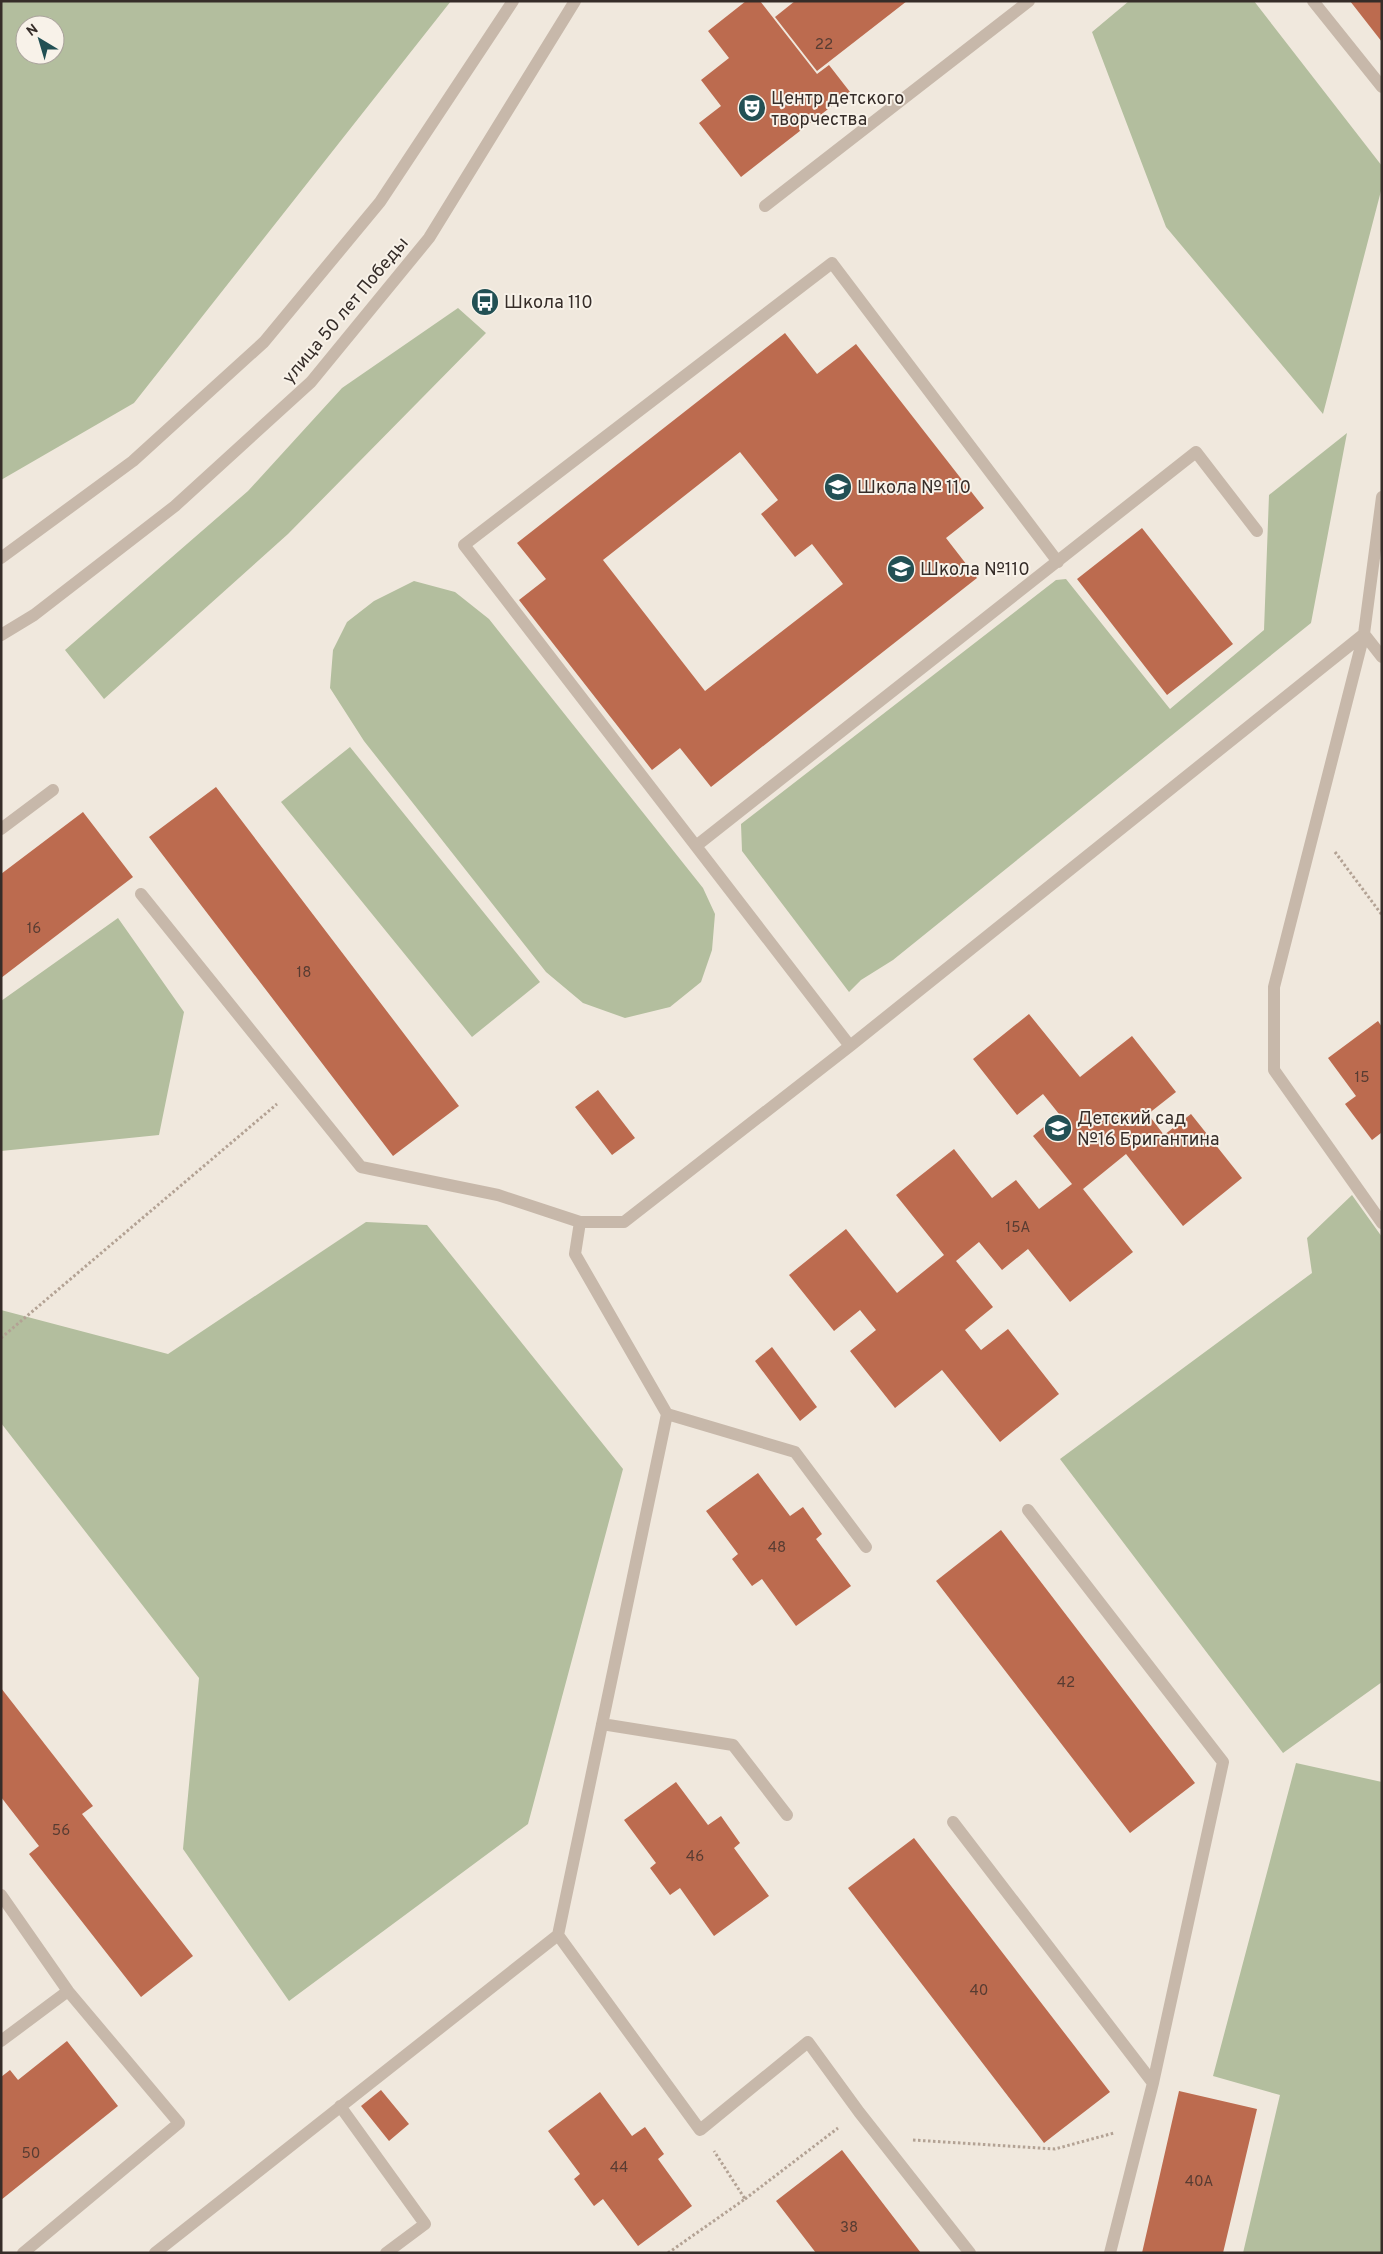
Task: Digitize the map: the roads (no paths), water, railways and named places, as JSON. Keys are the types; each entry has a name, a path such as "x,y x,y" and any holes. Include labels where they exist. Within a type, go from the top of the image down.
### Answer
{"street":[{"path":"1,558 133,461 264,342 380,202 513,1"},
{"name":"улица 50 лет Победы","path":"1,634 34,615 175,506 311,382 430,238 575,1"},
{"path":"765,206 1029,1"},
{"path":"1313,1 1382,87"},
{"path":"850,1046 464,545 832,263 1058,562"},
{"path":"696,846 1196,452 1258,531"},
{"path":"1382,497 1364,634 1274,987 1274,1070 1382,1223"},
{"path":"1364,634 1382,657"},
{"path":"140,894 361,1167 498,1195 580,1222 624,1222 850,1046 1364,634"},
{"path":"1,829 53,790"},
{"path":"155,2253 558,1935 667,1414 575,1254 580,1222"},
{"path":"667,1414 795,1452 866,1548"},
{"path":"1028,1510 1223,1762 1153,2083 1110,2253"},
{"path":"602,1724 733,1746 787,1815"},
{"path":"953,1822 1153,2083"},
{"path":"1,1895 68,1991 179,2122 23,2253"},
{"path":"558,1935 700,2130 808,2042 858,2112 970,2253"},
{"path":"1,2042 68,1991"},
{"path":"340,2106 425,2224 386,2253"}],"place":[{"name":"Центр детского творчества","path":"752,108"},
{"name":"Школа 110","path":"485,302"},
{"name":"Школа № 110","path":"838,487"},
{"name":"Школа №110","path":"901,569"},
{"name":"Детский сад №16 Бригантина","path":"1058,1128"}]}
